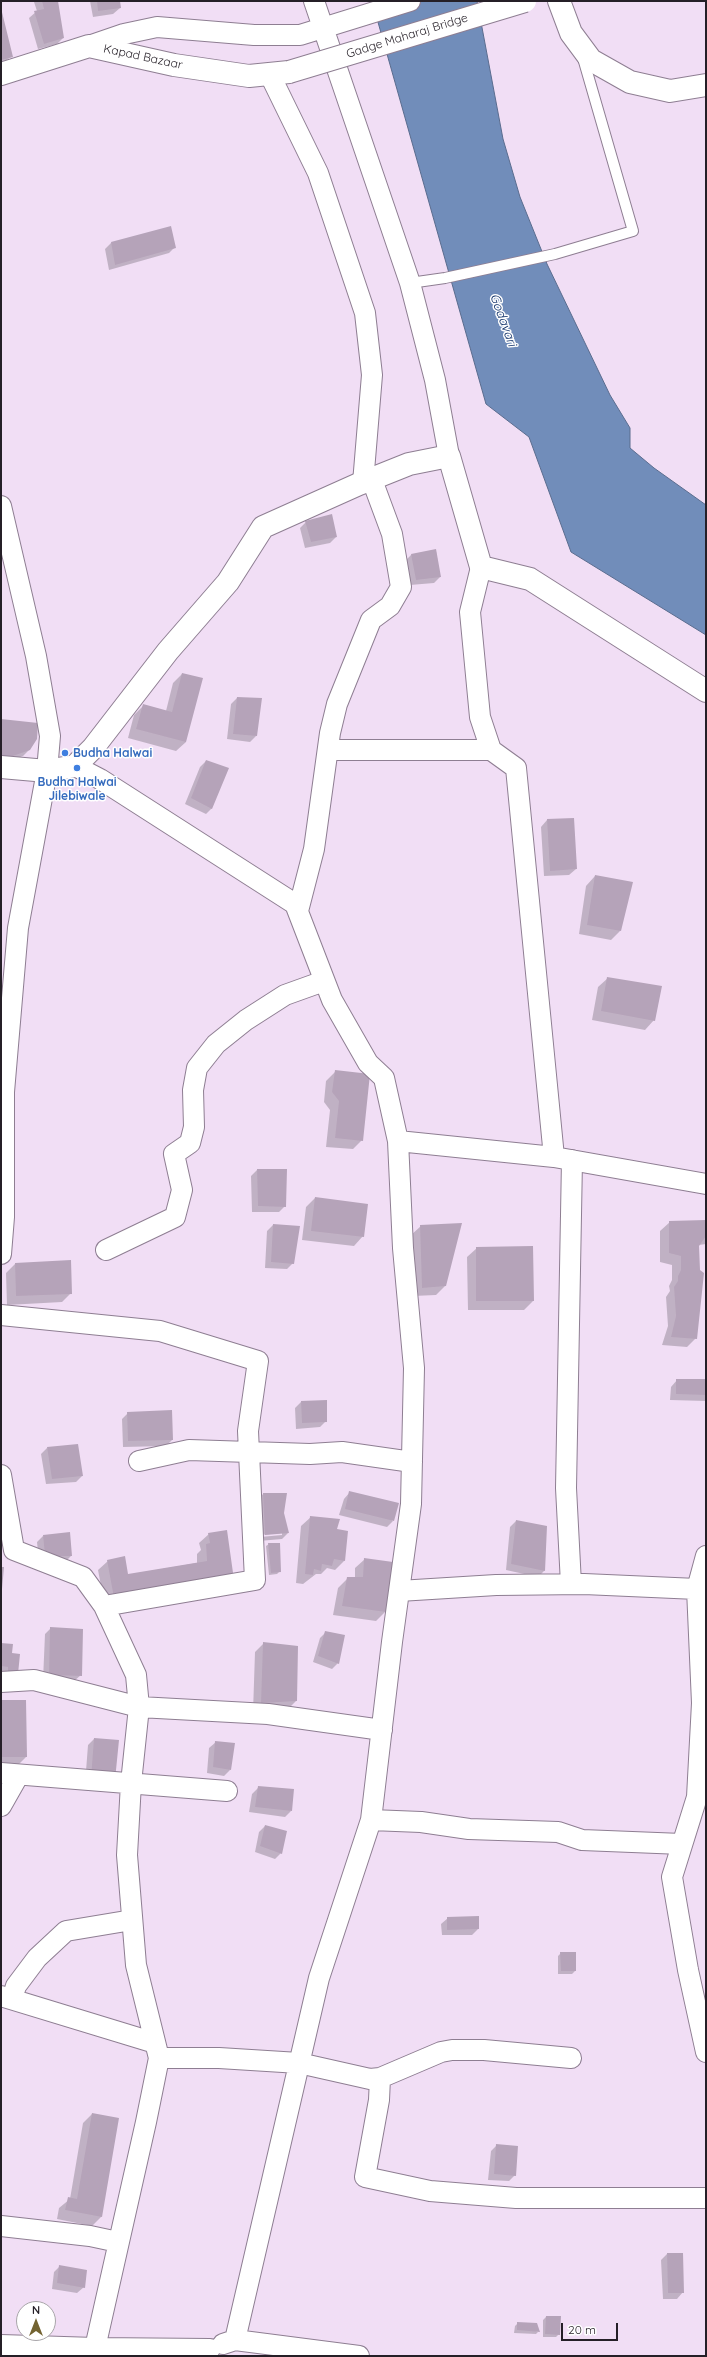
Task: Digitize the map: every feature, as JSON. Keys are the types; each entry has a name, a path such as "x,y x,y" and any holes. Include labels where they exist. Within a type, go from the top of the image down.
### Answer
{"street":[{"path":"314,1 410,283 435,380 449,456 481,567 470,612 480,717 491,750"},
{"path":"89,46 124,34 156,27 254,35 300,36 410,1"},
{"name":"Gadge Maharaj Bridge","path":"279,73 525,1"},
{"path":"559,1 571,33 591,60 630,82 670,91 706,85"},
{"name":"Kapad Bazaar","path":"1,74 89,46 174,65 249,76 279,73"},
{"path":"279,73 318,173 365,313 372,375 367,481 392,534 401,587 390,606 371,620 337,704 328,750 314,849 298,911"},
{"path":"1,767 47,771 75,766 93,748 168,651 228,582 263,527 409,464 449,456"},
{"path":"1,506 36,656 50,736 47,771 18,928 4,1092 4,1217 1,1254"},
{"path":"481,567 530,578 706,691"},
{"path":"328,750 491,750 516,768 563,1159 566,1472 571,1584"},
{"path":"75,766 106,783 295,904 332,1000 368,1063 384,1078 398,1141 403,1248 414,1368 411,1504 371,1820 319,1978 235,2340"},
{"path":"106,1250 175,1217 182,1190 174,1154 190,1144 194,1127 193,1090 197,1068 216,1044 246,1020 285,995 324,981"},
{"path":"398,1141 563,1159 706,1184"},
{"path":"1,1315 160,1331 258,1361 248,1432 255,1580 104,1606"},
{"path":"139,1461 189,1450 310,1454 342,1452 412,1462"},
{"path":"1,1475 14,1550 38,1561 83,1577 104,1606 136,1675 139,1707 131,1783 127,1855 136,1965 157,2051 146,2122 95,2348"},
{"path":"706,1556 697,1589 702,1703 702,1799 682,1844 672,1877 688,1970 706,2052"},
{"path":"399,1591 496,1585 571,1584 697,1589"},
{"path":"1,1682 34,1680 139,1707 268,1714 382,1730"},
{"path":"1,1806 10,1774 227,1791"},
{"path":"371,1820 421,1822 469,1829 558,1832 582,1840 682,1844"},
{"path":"132,1920 66,1931 37,1958 7,1998 157,2051 219,2058 299,2064 370,2079 380,2078 441,2052 452,2050 484,2050 572,2058"},
{"path":"380,2078 379,2100 365,2177 430,2191 516,2198 706,2198"},
{"path":"1,2226 90,2236 118,2242"},
{"path":"1,2345 209,2353 235,2340 359,2356"}],"lane":[{"path":"410,283 445,278 555,254 633,231 578,43"}],"water":[{"name":"Godavari","path":"372,1 477,1 503,139 520,197 547,264 610,395 630,428 630,448 654,468 706,505 706,635 571,552 529,437 486,404"}],"building":[{"path":"42,1 58,1 64,38 44,44 34,11 44,9"},
{"path":"97,1 120,1 121,8 98,11"},
{"path":"1,8 13,57 1,60"},
{"path":"171,226 176,248 115,265 111,242"},
{"path":"332,514 337,537 311,542 305,521"},
{"path":"436,549 441,577 416,580 411,554"},
{"path":"182,673 203,678 186,742 136,729 143,704 172,712"},
{"path":"237,697 262,698 257,736 233,734"},
{"path":"1,719 38,723 37,739 30,750 10,757 1,756"},
{"path":"206,760 229,768 212,809 191,798"},
{"path":"574,818 577,869 550,871 547,819"},
{"path":"595,875 633,882 621,931 587,925"},
{"path":"607,977 662,986 655,1021 601,1011"},
{"path":"335,1070 370,1074 363,1141 335,1138 339,1101 332,1092"},
{"path":"257,1169 287,1169 286,1207 258,1206"},
{"path":"315,1197 368,1204 364,1237 311,1231"},
{"path":"706,1220 706,1236 699,1246 700,1270 704,1273 697,1339 671,1337 676,1316 674,1287 678,1281 678,1276 681,1270 681,1256 669,1253 669,1221"},
{"path":"462,1223 446,1286 422,1288 420,1225"},
{"path":"273,1224 300,1226 294,1264 271,1262"},
{"path":"533,1246 534,1301 476,1301 476,1247"},
{"path":"71,1260 72,1294 16,1296 15,1263"},
{"path":"676,1379 706,1379 706,1395 676,1394"},
{"path":"327,1400 327,1422 302,1423 301,1401"},
{"path":"172,1410 173,1440 128,1441 127,1412"},
{"path":"78,1444 83,1476 52,1479 47,1447"},
{"path":"349,1491 399,1503 394,1521 345,1509"},
{"path":"263,1493 287,1493 284,1513 289,1533 265,1535"},
{"path":"310,1516 340,1519 337,1529 348,1531 345,1561 334,1559 332,1566 322,1564 321,1571 314,1569 313,1575 305,1574"},
{"path":"516,1520 547,1526 545,1571 511,1564"},
{"path":"227,1530 234,1580 114,1598 107,1560 125,1556 128,1574 207,1561 206,1544 210,1543 208,1533"},
{"path":"70,1532 72,1556 45,1556 43,1535"},
{"path":"268,1543 280,1543 281,1572 271,1573"},
{"path":"364,1558 393,1562 386,1612 342,1606 347,1577 363,1577"},
{"path":"1,1567 4,1567 2,1589 1,1589"},
{"path":"50,1627 83,1629 82,1676 49,1675"},
{"path":"325,1631 345,1635 339,1664 318,1656"},
{"path":"263,1642 298,1646 297,1701 261,1703"},
{"path":"1,1643 13,1644 12,1653 20,1654 18,1674 8,1673 8,1667 1,1666"},
{"path":"1,1700 26,1700 27,1757 1,1757"},
{"path":"94,1738 119,1740 115,1780 91,1778"},
{"path":"215,1741 235,1743 231,1770 213,1767"},
{"path":"258,1786 294,1789 292,1811 255,1807"},
{"path":"265,1825 287,1831 282,1854 260,1846"},
{"path":"479,1916 479,1929 447,1930 447,1917"},
{"path":"560,1952 576,1952 576,1971 561,1971"},
{"path":"92,2113 119,2118 102,2217 65,2210 68,2197 77,2199"},
{"path":"496,2144 518,2146 516,2176 494,2174"},
{"path":"667,2253 683,2253 684,2293 668,2293"},
{"path":"59,2265 87,2270 85,2288 57,2283"},
{"path":"546,2316 561,2316 560,2335 545,2334"},
{"path":"517,2322 537,2323 540,2332 517,2330"}],"place":[{"name":"Budha Halwai","path":"65,753"},
{"name":"Budha Halwai Jilebiwale","path":"77,768"}]}
